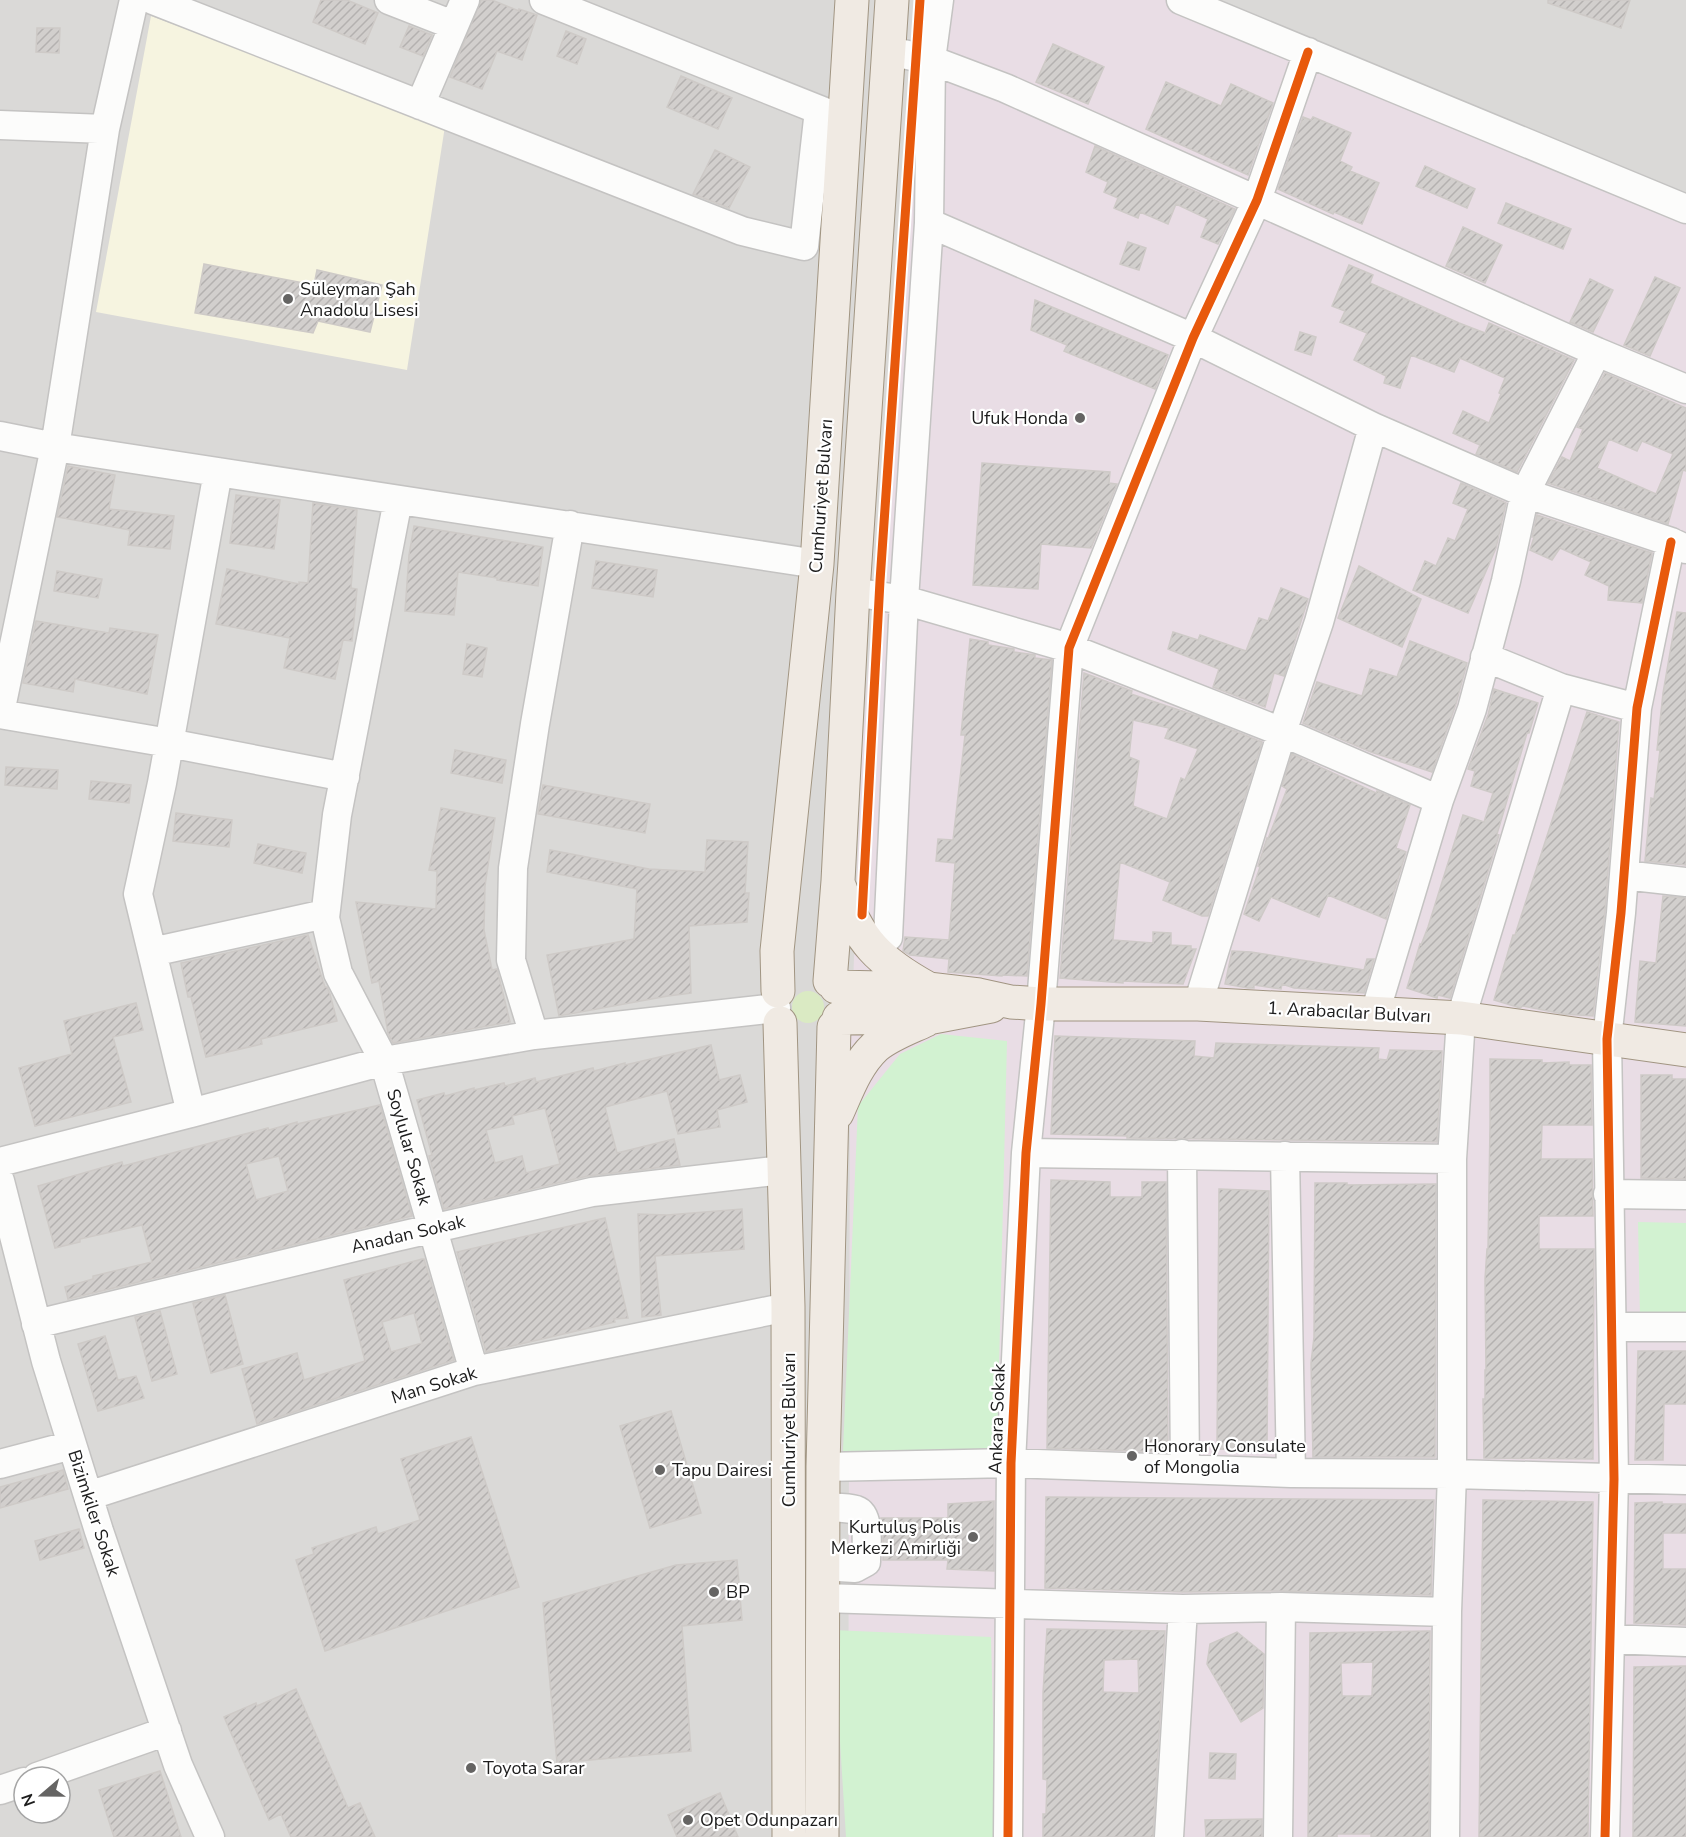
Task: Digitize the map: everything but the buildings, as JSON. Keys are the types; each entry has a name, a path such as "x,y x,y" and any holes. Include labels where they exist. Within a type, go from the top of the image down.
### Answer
{"main road":[{"name":"Cumhuriyet Bulvarı","path":"789,1837 789,1307 777,951 817,564 832,115 850,43 852,0"},
{"name":"Cumhuriyet Bulvarı","path":"822,1837 822,1507 838,881 853,592 892,0"},
{"path":"850,43 889,51"},
{"path":"831,1126 858,1069 876,1047 900,1032 931,1003 874,950 847,910 838,881"},
{"path":"812,972 822,975 835,1003 830,1031 820,1037 809,1039 788,1032 778,1008 784,983 802,973 812,972"},
{"name":"1. Arabacılar Bulvarı","path":"835,1003 1198,1004 1375,1013 1461,1018 1686,1050"}],"street":[{"path":"134,0 105,129 55,447 0,713 345,777"},
{"path":"153,0 742,231 804,246 832,115 544,0"},
{"path":"389,0 459,12 420,105"},
{"path":"888,937 904,600 929,223 931,60 939,0"},
{"path":"1181,0 1686,209"},
{"path":"889,51 931,60 1005,88 1597,352 1686,389"},
{"name":"Ankara Sokak","path":"1008,1837 1011,1463 1026,1153 1026,1003 1069,648 1193,338 1257,200 1308,52"},
{"path":"0,125 105,129"},
{"path":"929,223 1193,338 1373,427 1525,493 1679,545 1637,708 1624,875 1607,1039 1614,1479 1605,1837"},
{"path":"1375,1013 1439,800 1472,709 1494,631 1525,493 1597,352"},
{"path":"1198,1004 1281,732 1319,622 1373,427"},
{"path":"0,436 55,447 817,564"},
{"path":"191,1113 138,894 169,743 218,472"},
{"name":"Soylular Sokak","path":"398,500 337,815 325,918 338,973 384,1061 474,1371"},
{"path":"534,1035 511,960 513,868 535,724 570,525"},
{"path":"853,592 904,600 1069,648 1281,732 1439,800"},
{"path":"1485,657 1561,688 1637,708"},
{"path":"1445,1837 1452,1474 1452,1159 1461,1018 1561,688"},
{"path":"1624,875 1686,882"},
{"path":"152,952 326,914"},
{"path":"0,1162 384,1061 534,1035 778,1008"},
{"path":"1026,1153 1452,1159"},
{"path":"1182,1154 1185,1469"},
{"path":"1285,1156 1292,1473"},
{"name":"Anadan Sokak","path":"36,1324 592,1192 783,1170"},
{"name":"Bizimkiler Sokak","path":"0,1181 36,1324 88,1496 178,1765 210,1837"},
{"path":"1608,1194 1686,1195"},
{"name":"Man Sokak","path":"88,1496 474,1371 789,1307"},
{"path":"1612,1327 1686,1327"},
{"path":"0,1464 72,1445"},
{"path":"823,1467 1011,1463 1292,1473 1452,1474 1686,1480"},
{"path":"822,1507 856,1510 866,1520 866,1562 855,1568 822,1566"},
{"path":"822,1598 1183,1609 1281,1607 1448,1612"},
{"path":"1278,1837 1281,1607"},
{"path":"1169,1837 1183,1609"},
{"path":"1610,1639 1686,1642"},
{"path":"71,1765 167,1731"}],"shaded area":[{"path":"0,0 1686,0 1686,1837 0,1837"},
{"path":"917,0 1167,0 1686,222 1686,1837 848,1837 850,1066 861,768"},
{"path":"151,16 445,126 407,370 96,312"}],"green space":[{"path":"808,991 819,996 824,1007 819,1018 808,1023 797,1018 792,1007 797,996"},
{"path":"941,1034 1007,1041 997,1450 843,1451 858,1106 900,1054"},
{"path":"1638,1222 1686,1223 1686,1316 1640,1316"},
{"path":"833,1630 991,1637 996,1837 846,1837"}],"cycle path":[{"path":"862,915 880,581 920,0"},
{"path":"1008,1837 1011,1463 1026,1153 1041,1004 1069,648 1193,338 1257,200 1308,52"},
{"path":"1605,1837 1614,1479 1607,1039 1621,913 1637,708 1671,542"}],"place":[{"name":"Süleyman Şah Anadolu Lisesi","path":"288,299"},
{"name":"Ufuk Honda","path":"1080,418"},
{"name":"Honorary Consulate of Mongolia","path":"1132,1456"},
{"name":"Tapu Dairesi","path":"660,1470"},
{"name":"Kurtuluş Polis Merkezi Amirliği","path":"973,1537"},
{"name":"BP","path":"714,1592"},
{"name":"Toyota Sarar","path":"471,1768"},
{"name":"Opet Odunpazarı","path":"688,1820"}]}
